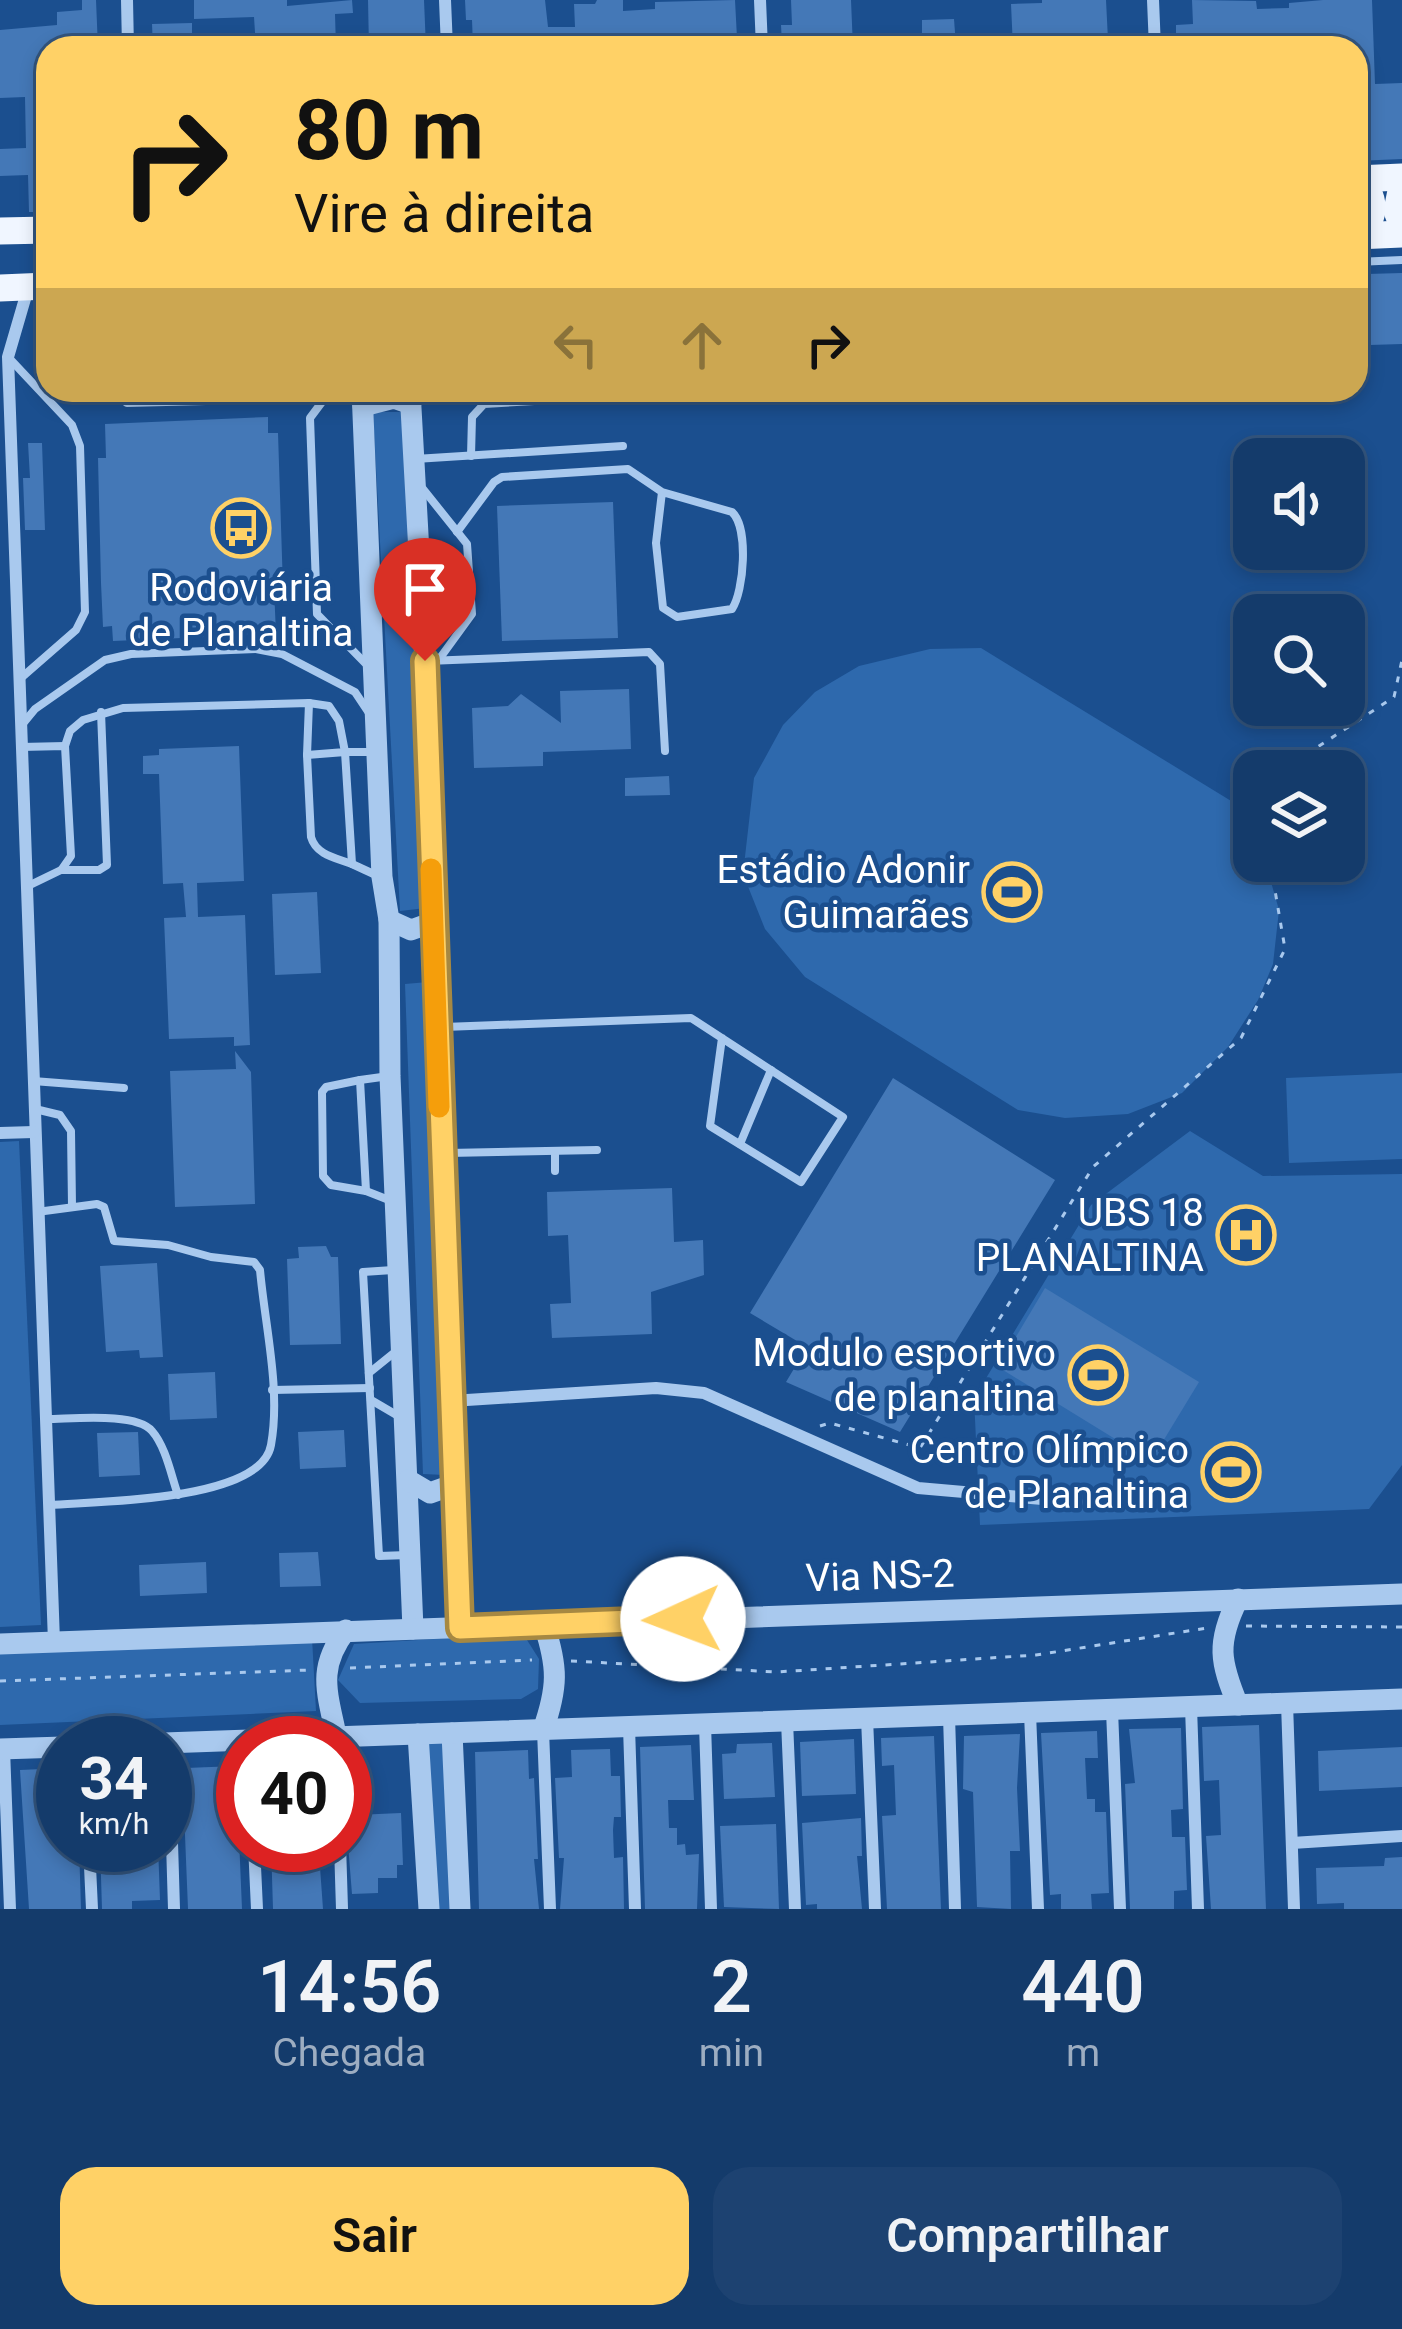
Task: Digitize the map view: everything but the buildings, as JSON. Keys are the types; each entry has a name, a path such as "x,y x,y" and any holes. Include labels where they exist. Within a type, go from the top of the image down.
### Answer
{"main road":[{"path":"1368,180 1402,182 1397,211 1402,224"},
{"path":"1368,192 1373,206 1368,225"},
{"path":"0,231 36,230"},
{"path":"1368,242 1402,234"},
{"path":"0,288 36,285"}],"street":[{"path":"127,0 128,36"},
{"path":"445,0 446,36"},
{"path":"760,0 762,36"},
{"path":"1153,0 1154,36"},
{"path":"36,292 8,357 54,1642"},
{"path":"362,402 382,878 392,978 390,1076 412,1629"},
{"path":"411,402 432,660 436,1027 460,1628"},
{"path":"389,920 411,930 433,922"},
{"path":"392,978 411,964 421,964 435,977"},
{"path":"0,1133 34,1132"},
{"path":"451,1401 656,1388 704,1393 917,1487 1077,1502"},
{"path":"408,1480 430,1493 455,1484"},
{"name":"Via NS-2","path":"0,1644 1402,1594"},
{"path":"1238,1599 1224,1625 1221,1664 1238,1705"},
{"path":"544,1624 556,1660 553,1701 544,1730 550,1909"},
{"path":"333,1716 325,1669 332,1648 346,1630"},
{"path":"372,1737 1402,1699"},
{"path":"1287,1703 1294,1909"},
{"path":"1191,1707 1198,1909"},
{"path":"1112,1710 1120,1909"},
{"path":"1030,1713 1037,1909"},
{"path":"949,1716 955,1909"},
{"path":"867,1718 875,1909"},
{"path":"787,1721 795,1909"},
{"path":"704,1724 711,1909"},
{"path":"629,1727 635,1909"},
{"path":"452,1733 460,1909"},
{"path":"418,1734 428,1909"},
{"path":"10,1909 2,1749 36,1748"},
{"path":"1292,1843 1402,1836"},
{"path":"90,1872 92,1909"},
{"path":"172,1872 174,1909"},
{"path":"255,1872 257,1909"},
{"path":"340,1872 341,1909"}],"lane":[{"path":"1368,248 1402,260"},
{"path":"8,357 36,387"},
{"path":"19,680 76,630 85,611 80,446 72,425 50,402"},
{"path":"126,402 166,402"},
{"path":"322,402 310,418 317,614 374,671"},
{"path":"471,456 472,417 484,404 513,402"},
{"path":"432,660 472,614 467,544 414,470 471,456 623,446"},
{"path":"457,532 502,477 628,469 662,492 739,518 743,529 738,599 731,610 677,617 663,608 656,544 662,492"},
{"path":"20,727 35,709 105,661 130,654 256,649 281,654 355,692 376,722"},
{"path":"432,660 649,652 660,664 664,751"},
{"path":"309,703 307,755 314,847 382,878"},
{"path":"61,870 70,856 65,746 70,731 101,712 123,708 309,703 329,706 339,721 352,864"},
{"path":"28,886 61,870 99,870 107,865 101,712"},
{"path":"21,747 65,746"},
{"path":"307,755 377,752"},
{"path":"436,1027 691,1018 722,1038 771,1070 843,1118 801,1182 710,1126 722,1038"},
{"path":"740,1144 771,1070"},
{"path":"390,1076 326,1087 322,1092 323,1176 331,1185 366,1191 395,1203"},
{"path":"360,1080 366,1191"},
{"path":"32,1081 124,1088"},
{"path":"33,1108 61,1115 71,1131 72,1206"},
{"path":"555,1150 555,1171"},
{"path":"441,1154 596,1150"},
{"path":"38,1212 104,1207 114,1241 168,1245 254,1262 260,1270 272,1390 271,1450 258,1468 241,1479 178,1495 49,1505"},
{"path":"398,1270 363,1272 379,1556 410,1555"},
{"path":"368,1373 401,1348"},
{"path":"272,1390 370,1394 404,1419"},
{"path":"45,1419 135,1420 149,1427 178,1495"}],"path":[{"path":"1313,750 1394,697 1402,660"},
{"path":"795,1433 830,1423 920,1448 1093,1167 1241,1038 1285,949 1274,882"},
{"path":"0,1681 556,1660 777,1672 1036,1655 1224,1625 1402,1627"}],"shaded area":[{"path":"373,412 403,412 426,908 400,911"},
{"name":"Estádio Adonir Guimarães","path":"981,648 1233,802 1233,882 1271,882 1279,910 1273,964 1258,1000 1228,1047 1182,1093 1128,1114 1065,1118 1018,1110 805,977 765,929 743,874 754,778 783,725 815,692 859,666 930,649"},
{"path":"428,982 445,1475 423,1474 405,984"},
{"path":"1402,1073 1402,1159 1289,1163 1286,1078"},
{"path":"1190,1131 1263,1176 1402,1174 1402,1465 1369,1509 980,1525 974,1398 1091,1205"},
{"path":"19,1141 41,1625 0,1627 0,1142"},
{"path":"466,1637 527,1640 539,1659 538,1689 521,1699 360,1703 338,1680 354,1644"},
{"path":"312,1638 316,1711 36,1716 36,1723 0,1725 0,1648"},
{"path":"446,1738 454,1909 434,1909 424,1739"}],"slow traffic":[{"path":"431,869 439,1107"}],"place":[{"name":"Rodoviária de Planaltina","path":"241,528"},
{"name":"Estádio Adonir Guimarães","path":"1012,892"},
{"name":"UBS 18 PLANALTINA","path":"1246,1235"},
{"name":"Modulo esportivo de planaltina","path":"1098,1375"},
{"name":"Centro Olímpico de Planaltina","path":"1231,1472"}],"route":[{"path":"425,661 460,1628 683,1619"}]}
